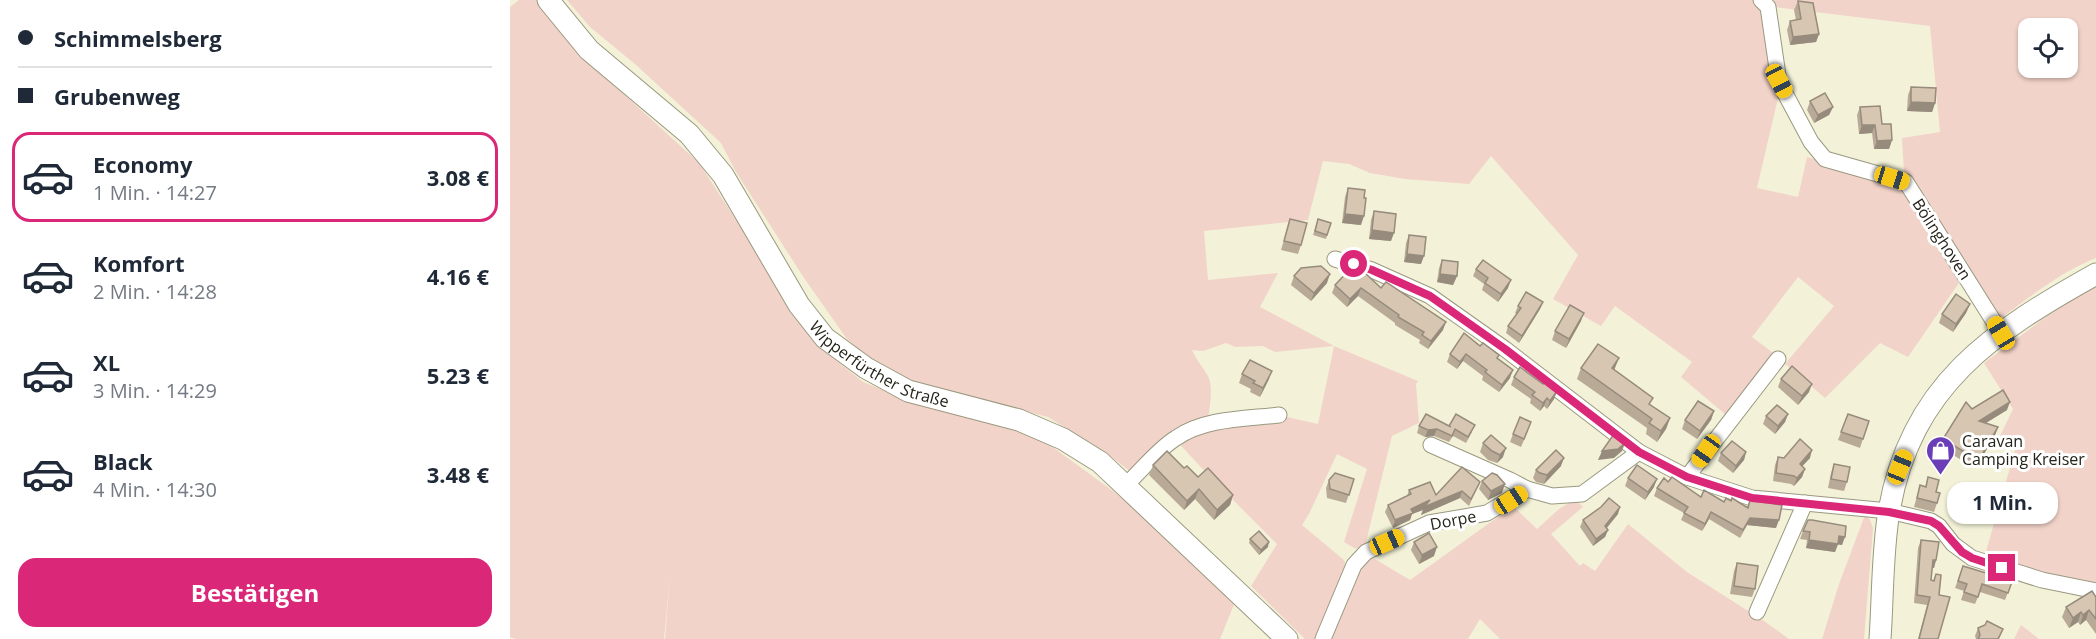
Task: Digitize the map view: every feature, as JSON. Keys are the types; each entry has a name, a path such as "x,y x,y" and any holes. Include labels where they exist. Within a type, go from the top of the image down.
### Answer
{"main road":[{"name":"Wipperfürther Straße","path":"548,0 589,50 689,134 723,175 799,305 825,338 866,368 908,391 1019,420 1063,439 1100,462 1287,639"},
{"path":"1880,639 1889,512 1900,467 1917,424 1939,392 1964,363 2001,333 2057,296 2096,274"}],"street":[{"name":"Bölinghoven","path":"1761,0 1768,7 1779,81 1811,142 1825,159 1906,183 2001,333"},
{"path":"1335,259 1372,270 1430,296 1505,349 1639,452 1687,477 1752,498 1889,512 1931,521 1939,526 1962,552 1972,558 2044,580 2096,591"},
{"path":"1687,477 1778,359"},
{"path":"1125,485 1183,434 1208,423 1279,415"},
{"path":"1431,445 1527,489 1552,496 1582,494 1639,452"},
{"name":"Dorpe","path":"1323,639 1354,565 1366,552 1429,523 1487,513 1527,489"},
{"path":"1757,612 1805,503"}],"shaded area":[{"path":"519,0 537,0 580,54 699,163 818,346 863,382 910,401 1040,438 1113,491 1188,552 1235,602 1220,639 665,639 670,576 664,639 516,639 510,637 510,7"},
{"path":"567,0 1761,0 1773,7 1785,68 1757,188 1798,197 1807,157 1902,185 1961,280 1908,357 1880,343 1825,398 1785,364 1834,306 1798,277 1752,337 1776,355 1726,415 1681,377 1692,362 1615,306 1601,326 1553,299 1578,255 1491,156 1469,184 1405,179 1370,173 1349,164 1323,161 1308,220 1204,231 1208,280 1278,273 1260,307 1334,346 1275,352 1263,346 1235,347 1226,343 1203,351 1192,350 1210,381 1208,421 1174,437 1132,473 1109,455 1048,417 913,382 872,362 847,339 804,278 736,172 721,143 635,64 590,27"},
{"path":"1774,0 2096,0 2096,258 2057,278 1996,322 1904,173 1902,138 1940,132 1930,26 1773,7"},
{"path":"2096,285 2096,586 2045,575 1985,555 2017,443 2000,436 2013,409 1984,363 2047,316"},
{"path":"1334,346 1418,381 1416,384 1419,423 1392,436 1364,550 1354,548 1344,542 1367,469 1337,454 1302,525 1344,560 1347,569 1320,639 1305,639 1251,586 1277,544 1176,440 1207,425 1287,417 1318,424"},
{"path":"1575,499 1583,507 1551,534 1580,566 1583,563 1595,571 1628,524 1687,572 1789,639 1500,639 1480,619 1468,639 1327,639 1348,584 1368,555 1410,580 1513,506 1537,529 1559,509"},
{"path":"1865,515 1873,528 1864,639 1822,639 1839,584"},
{"path":"2021,625 2039,639 2014,639"}],"building":[{"path":"1798,1 1813,3 1819,34 1793,37 1790,21 1801,19"},
{"path":"1911,87 1936,88 1935,103 1911,102"},
{"path":"1825,93 1833,107 1818,115 1810,101"},
{"path":"1880,106 1882,124 1891,124 1892,140 1877,141 1875,125 1862,125 1860,107"},
{"path":"1348,188 1365,190 1364,216 1345,214"},
{"path":"1374,211 1396,214 1394,233 1372,230"},
{"path":"1290,219 1307,223 1301,245 1284,241"},
{"path":"1318,219 1331,223 1327,235 1315,231"},
{"path":"1409,235 1426,237 1424,256 1407,254"},
{"path":"1442,260 1458,262 1457,276 1440,274"},
{"path":"1483,260 1511,280 1501,294 1485,283 1488,278 1476,269"},
{"path":"1321,266 1330,274 1314,293 1294,276 1301,268"},
{"path":"1352,267 1362,276 1365,273 1381,288 1386,282 1446,322 1431,341 1422,335 1424,332 1398,317 1399,315 1361,288 1350,299 1335,285"},
{"path":"1526,292 1543,302 1522,336 1508,326 1521,308 1518,306"},
{"path":"1956,294 1970,304 1956,324 1942,314"},
{"path":"1570,305 1584,313 1569,339 1555,331"},
{"path":"1464,333 1480,346 1483,343 1499,355 1497,358 1513,370 1502,385 1466,354 1460,362 1450,354"},
{"path":"1598,344 1619,358 1612,368 1653,398 1649,404 1670,418 1661,431 1649,423 1652,419 1581,368"},
{"path":"1250,360 1272,371 1263,388 1242,374"},
{"path":"1792,366 1812,384 1802,396 1781,379"},
{"path":"1520,367 1557,391 1550,401 1547,398 1543,403 1532,395 1535,392 1514,377"},
{"path":"2003,390 2010,402 1979,421 1998,427 1980,458 1968,451 1966,453 1943,439 1966,402 1972,409"},
{"path":"1698,401 1714,411 1700,431 1685,420"},
{"path":"1777,405 1788,414 1778,426 1766,416"},
{"path":"1426,414 1449,426 1456,414 1475,425 1468,437 1455,429 1452,436 1437,429 1428,430 1419,426"},
{"path":"1848,414 1869,421 1863,439 1841,432"},
{"path":"1520,417 1531,422 1524,439 1513,434"},
{"path":"1614,434 1625,443 1618,449 1602,451"},
{"path":"1491,435 1506,448 1500,455 1483,443"},
{"path":"1800,439 1812,450 1800,464 1805,469 1797,478 1776,473 1778,457 1784,458"},
{"path":"1732,441 1746,452 1736,466 1721,453"},
{"path":"1556,450 1564,458 1547,475 1536,470"},
{"path":"1167,451 1184,468 1187,466 1198,477 1208,468 1233,495 1217,510 1199,489 1187,501 1153,465"},
{"path":"1834,464 1850,467 1847,482 1831,479"},
{"path":"1637,465 1657,479 1648,492 1628,478"},
{"path":"1462,467 1480,482 1471,499 1462,491 1424,507 1430,500 1411,509 1413,513 1395,520 1388,505 1411,494 1409,490 1430,482 1436,495"},
{"path":"1335,473 1354,479 1349,495 1330,489 1329,480"},
{"path":"1492,473 1505,484 1491,491 1482,481"},
{"path":"1672,477 1701,497 1704,490 1724,502 1726,498 1731,501 1732,498 1748,508 1750,500 1782,505 1779,520 1750,518 1743,530 1711,512 1705,524 1684,513 1688,507 1657,488 1664,478 1668,482"},
{"path":"1928,477 1939,480 1936,492 1940,493 1937,503 1917,498 1920,485 1926,487"},
{"path":"1609,498 1620,507 1605,526 1608,530 1596,539 1583,520"},
{"path":"1808,520 1846,526 1845,537 1839,536 1838,544 1809,540 1810,532 1803,531"},
{"path":"1259,531 1269,542 1261,550 1250,539"},
{"path":"1429,533 1437,547 1422,555 1414,542"},
{"path":"1921,540 1939,542 1936,560 1933,560 1931,580 1934,581 1936,574 1941,575 1939,595 1950,597 1938,639 1919,639 1930,597 1917,595"},
{"path":"1737,563 1758,566 1755,589 1734,586"},
{"path":"1963,566 1986,573 1987,568 2013,579 2008,593 1982,584 1978,597 1964,592 1967,584 1958,581"},
{"path":"2092,591 2096,597 2096,619 2089,610 2073,618 2066,607"},
{"path":"1987,621 2003,629 1998,639 1978,639 1980,635 1978,628 1985,625"}],"place":[{"name":"Caravan Camping Kreiser","path":"1941,476"}],"route":[{"path":"1354,264 1430,296 1505,349 1639,452 1687,477 1752,498 1889,512 1931,521 1939,526 1962,552 1972,558 2002,568"}]}
